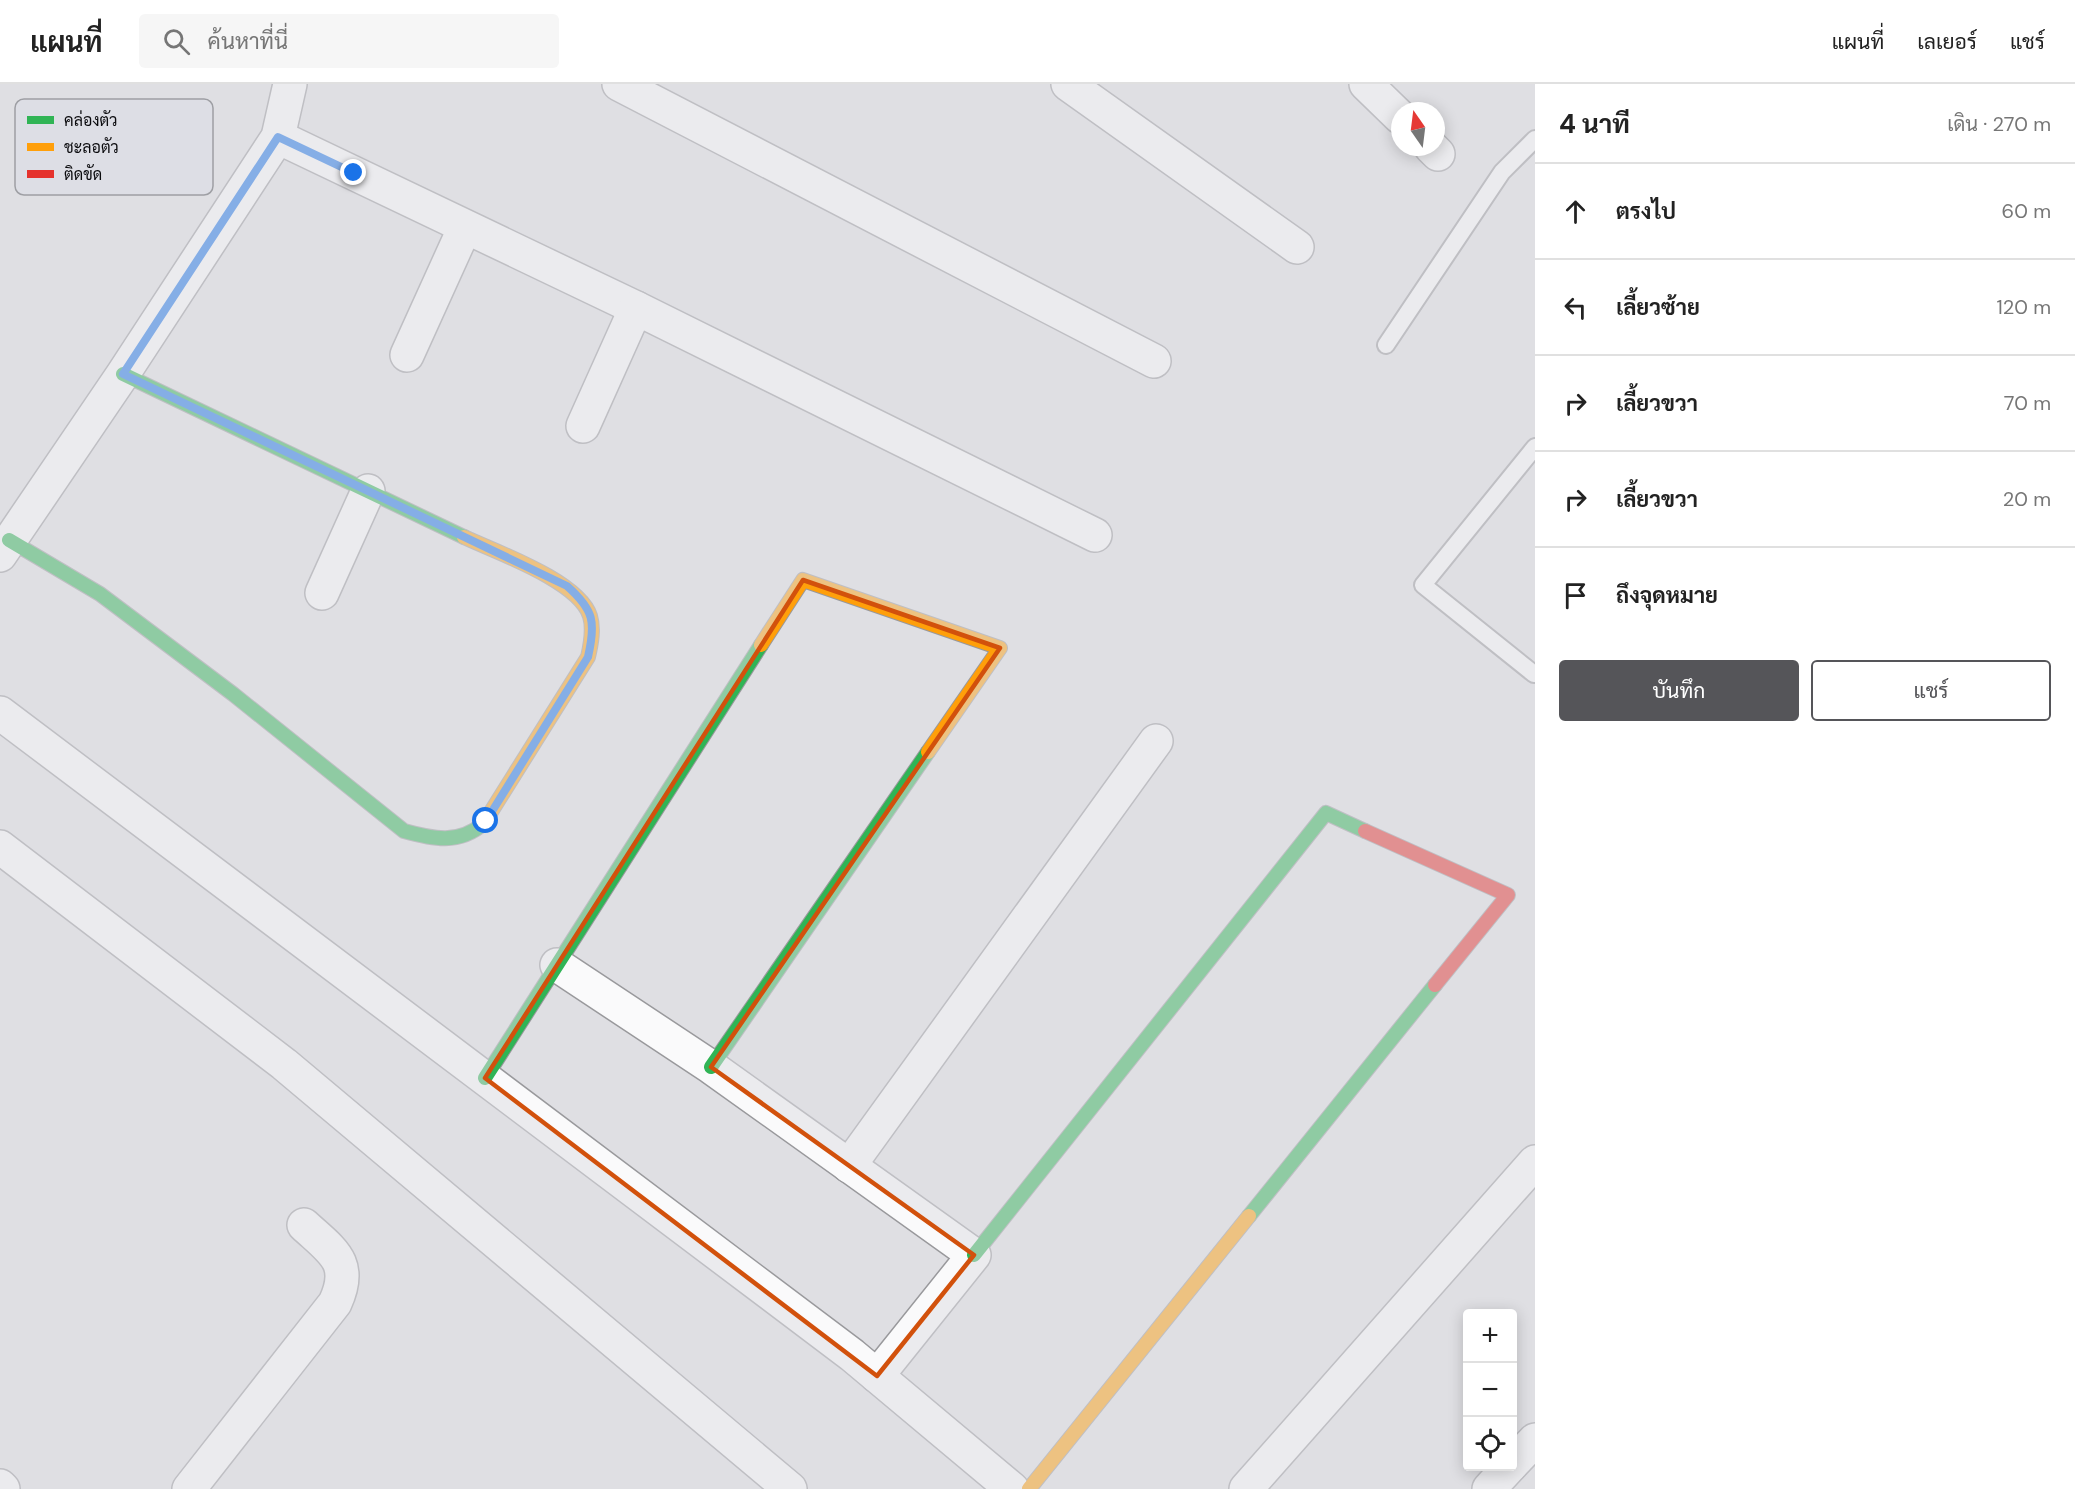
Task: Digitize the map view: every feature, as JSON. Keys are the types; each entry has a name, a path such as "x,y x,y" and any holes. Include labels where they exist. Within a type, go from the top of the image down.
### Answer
{"street":[{"path":"123,374 567,586 585,602 591,618 593,633 588,657 496,810 474,832 438,840 404,831 233,694 100,594 4,547 123,374 278,137 290,84"},
{"path":"619,84 1154,361"},
{"path":"1068,84 1297,248"},
{"path":"1365,84 1391,109"},
{"path":"278,137 636,308 1095,535"},
{"path":"407,355 465,227"},
{"path":"583,426 636,308"},
{"path":"321,593 368,491"},
{"path":"485,1078 803,580 1000,648 711,1067"},
{"path":"0,713 878,1376 1012,1489"},
{"path":"849,1166 1156,741"},
{"path":"878,1376 1326,813 1508,895 1029,1489"},
{"path":"0,846 284,1064 790,1489"},
{"path":"556,965 711,1067 974,1255"},
{"path":"1246,1489 1535,1162"},
{"path":"189,1489 335,1303 344,1284 342,1267 334,1253 304,1224"},
{"path":"1517,1459 1535,1440"},
{"path":"1489,1489 1506,1471"}],"lane":[{"path":"1386,345 1502,172 1535,139"},
{"path":"1535,447 1423,585 1535,674"}],"highlighted area":[{"path":"803,580 1000,648 711,1067 974,1255 877,1376 485,1078"}],"traffic: fast":[{"path":"123,374 464,537"},
{"path":"9,540 100,594 233,694 404,831 445,838 465,835 484,823"},
{"path":"485,1078 761,645"},
{"path":"711,1067 928,752"},
{"path":"974,1255 1326,813 1365,831"},
{"path":"1249,1216 1435,985"}],"traffic: slow":[{"path":"464,537 535,569 570,591 583,603 592,626 588,657 484,823"},
{"path":"761,645 803,580 1000,648 928,752"},
{"path":"1029,1489 1249,1216"}],"traffic: jam":[{"path":"1365,831 1508,895 1435,985"}],"route":[{"path":"354,173 278,137 123,374 567,586 585,602 591,618 593,633 588,657 496,810 486,821"}]}
